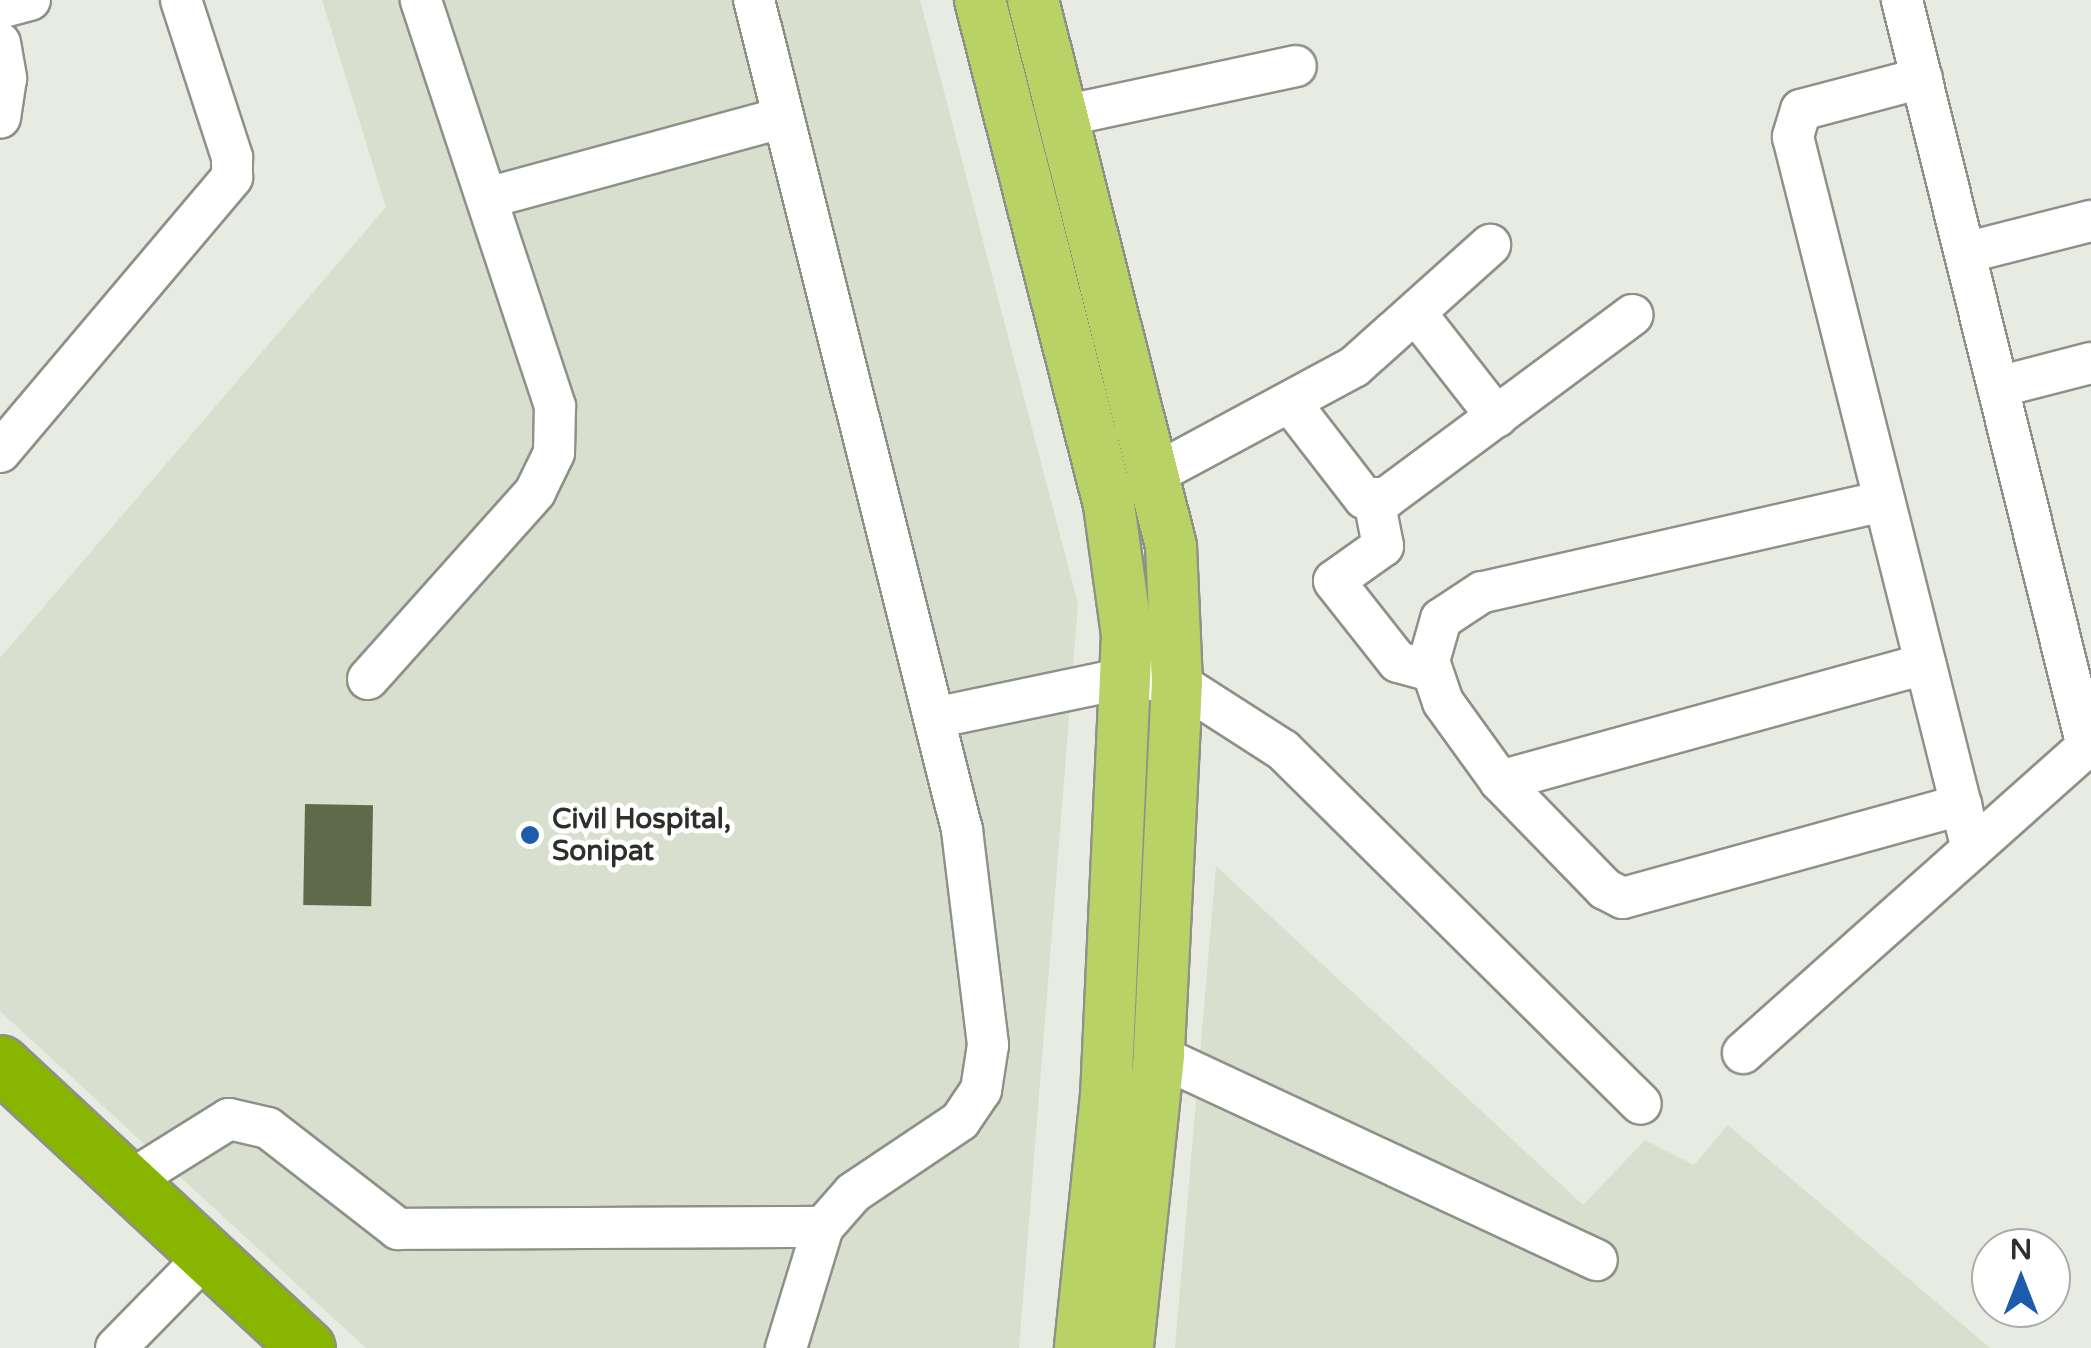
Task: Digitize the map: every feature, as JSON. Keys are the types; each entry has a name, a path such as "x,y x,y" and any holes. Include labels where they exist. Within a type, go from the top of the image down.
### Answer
{"highway":[{"path":"0,1063 307,1348"}],"main road":[{"path":"980,0 1110,506 1125,678 1106,1094 1080,1348"},
{"path":"1033,0 1171,546 1177,682 1160,1056 1128,1348"}],"street":[{"path":"0,8 30,0"},
{"path":"0,452 232,177 232,157 181,0"},
{"path":"368,679 534,492 554,453 555,406 422,0"},
{"path":"754,0 962,830 988,1044 981,1090 960,1121 853,1192 823,1227 786,1348"},
{"path":"1743,1053 2089,745 1902,0"},
{"path":"0,43 0,118"},
{"path":"1064,116 1296,66"},
{"path":"1922,78 1801,110 1793,123 1972,849"},
{"path":"486,198 782,118"},
{"path":"1965,253 2091,220"},
{"path":"1155,474 1292,405 1418,316 1490,246"},
{"path":"1292,405 1364,498 1374,500 1497,417 1632,315"},
{"path":"1418,316 1497,417"},
{"path":"1998,387 2091,363"},
{"path":"1374,500 1382,546 1334,581 1398,662 1432,671"},
{"path":"1884,501 1482,592 1442,619 1432,671 1443,702 1500,780 1605,889 1624,898 1962,805"},
{"path":"1500,780 1925,664"},
{"path":"934,718 1125,678 1177,682 1283,750 1641,1104"},
{"path":"1160,1056 1597,1260"},
{"path":"128,1182 229,1119 268,1128 398,1229 823,1227"},
{"path":"116,1348 207,1255"}],"shaded area":[{"name":"Civil Hospital, Sonipat","path":"322,0 920,0 1078,604 1019,1348 366,1348 0,1011 0,658 386,207"},
{"path":"1216,866 1583,1205 1645,1140 1694,1165 1728,1125 1990,1348 1175,1348"}],"building":[{"path":"305,804 373,805 371,906 303,905"}],"place":[{"name":"Civil Hospital, Sonipat","path":"530,835"}]}
